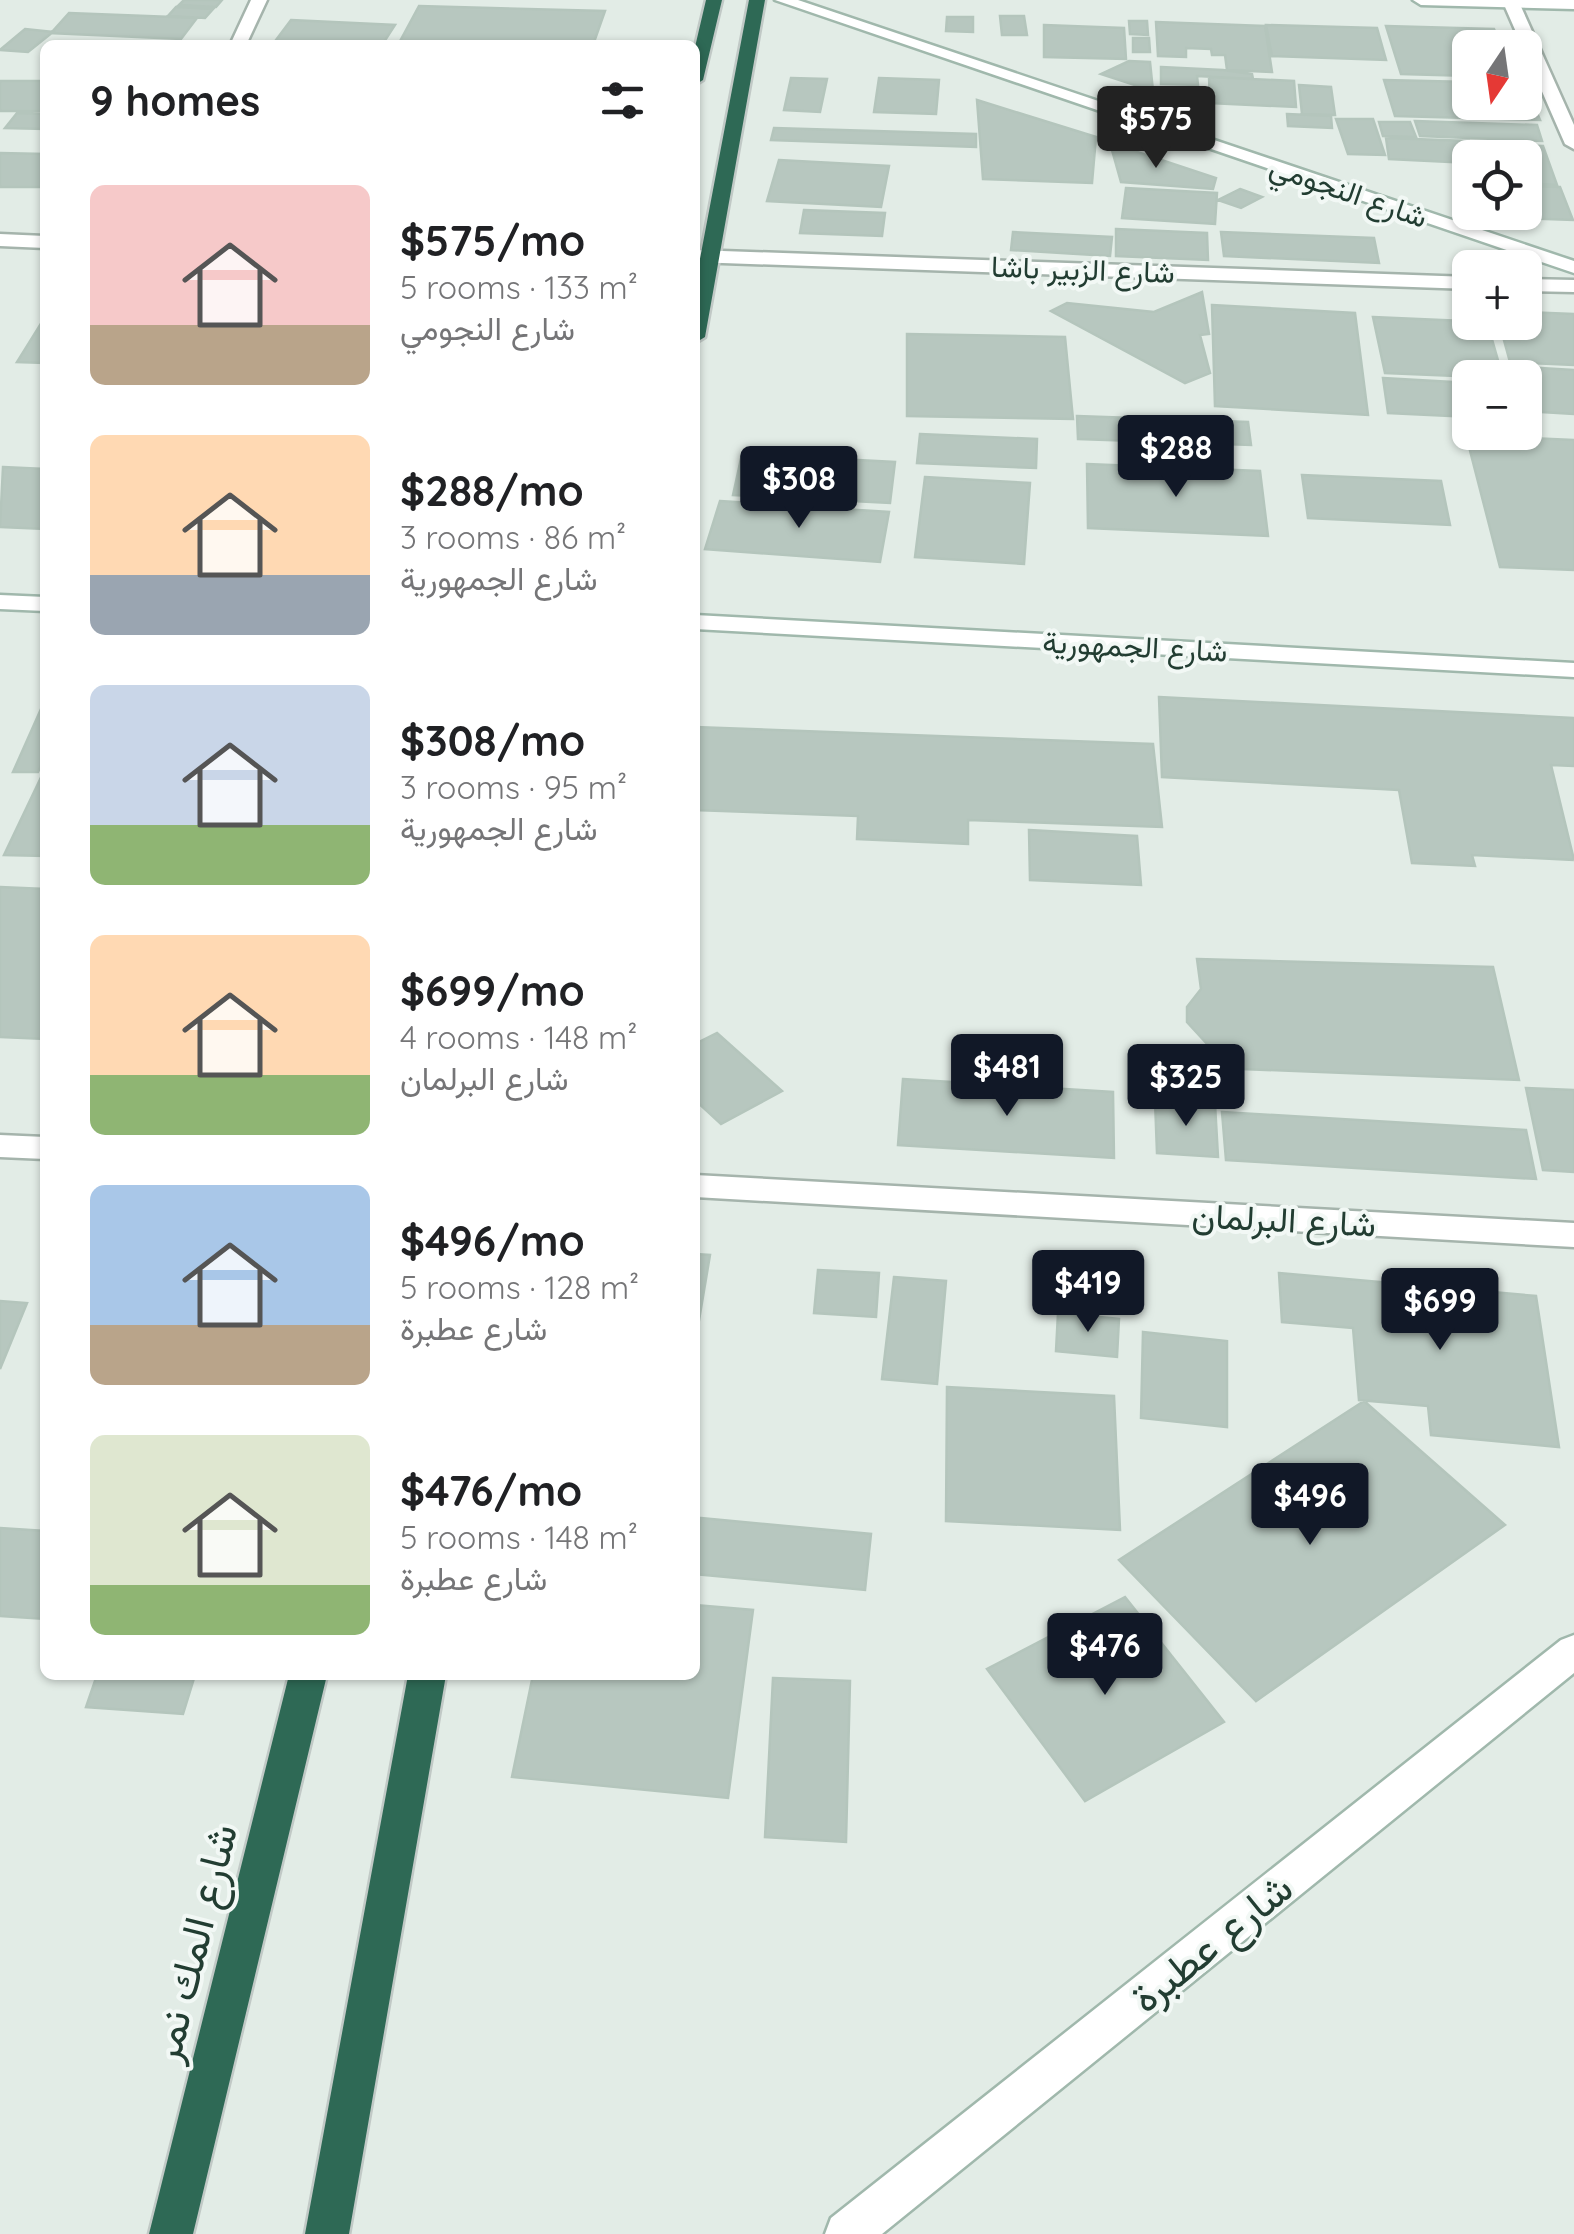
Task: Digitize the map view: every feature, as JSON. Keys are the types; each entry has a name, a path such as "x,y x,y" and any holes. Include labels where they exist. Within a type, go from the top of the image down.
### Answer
{"highway":[{"path":"700,59 714,0"},
{"path":"702,256 757,0"},
{"name":"شارع المك نمر","path":"172,2234 307,1680"},
{"path":"328,2234 426,1680"}],"street":[{"path":"240,40 260,0"},
{"name":"شارع النجومي","path":"782,0 1574,267"},
{"path":"1421,0 1574,4"},
{"path":"1510,1 1574,144"},
{"path":"0,240 40,242"},
{"name":"شارع الزبير باشا","path":"702,256 1452,282"},
{"path":"1542,285 1574,286"},
{"path":"0,602 40,604"},
{"name":"شارع الجمهورية","path":"700,622 1574,670"},
{"path":"0,1146 40,1148"},
{"name":"شارع البرلمان","path":"700,1186 1574,1235"},
{"name":"شارع عطبرة","path":"847,2234 1574,1651"}],"building":[{"path":"184,0 222,0 216,7 179,5"},
{"path":"419,6 605,11 595,40 401,40"},
{"path":"176,7 213,9 205,18 168,16"},
{"path":"69,13 197,18 181,39 51,33"},
{"path":"1000,16 1024,16 1027,35 1002,35"},
{"path":"947,17 973,17 973,32 946,31"},
{"path":"291,20 395,25 385,40 276,40"},
{"path":"1129,21 1147,21 1148,35 1130,34"},
{"path":"1156,22 1265,26 1272,72 1227,70 1225,55 1212,55 1211,49 1186,48 1186,57 1158,56"},
{"path":"1044,25 1124,28 1126,59 1044,57"},
{"path":"1266,25 1377,28 1386,60 1272,56"},
{"path":"1386,26 1494,29 1452,30 1452,75 1401,74"},
{"path":"25,29 53,32 28,52 0,50"},
{"path":"1133,38 1149,38 1150,52 1133,52"},
{"path":"1129,61 1150,62 1153,91 1101,74"},
{"path":"1161,67 1223,70 1252,74 1253,79 1197,76 1198,85 1161,84"},
{"path":"1209,77 1294,81 1296,107 1210,103"},
{"path":"791,78 827,79 820,112 784,110"},
{"path":"879,78 939,80 936,114 874,112"},
{"path":"1384,80 1452,82 1452,118 1395,116"},
{"path":"0,81 40,81 40,111 0,111"},
{"path":"1299,85 1331,87 1335,115 1302,114"},
{"path":"977,100 1096,137 1092,183 983,179"},
{"path":"17,113 40,114 40,129 5,128"},
{"path":"1287,114 1331,116 1332,128 1288,126"},
{"path":"1336,119 1373,119 1385,155 1348,154"},
{"path":"1415,121 1537,125 1542,140 1518,140 1420,136"},
{"path":"1379,122 1410,122 1416,137 1383,136"},
{"path":"774,128 976,134 976,147 771,140"},
{"path":"1386,138 1452,140 1452,162 1389,159"},
{"path":"1110,143 1216,178 1213,189 1121,182"},
{"path":"1542,146 1543,146 1557,185 1542,184"},
{"path":"0,153 40,154 40,187 0,187"},
{"path":"779,160 889,166 881,207 767,201"},
{"path":"1542,186 1560,187 1573,220 1542,219"},
{"path":"1126,188 1217,193 1215,224 1122,218"},
{"path":"1240,189 1262,197 1241,208 1218,200"},
{"path":"804,210 885,213 882,236 800,233"},
{"path":"1116,229 1207,233 1208,260 1116,256"},
{"path":"1013,232 1112,237 1110,256 1011,250"},
{"path":"1221,232 1374,238 1379,263 1224,256"},
{"path":"1202,292 1209,334 1200,335 1210,373 1185,383 1051,311 1067,303 1154,312"},
{"path":"1212,305 1355,313 1368,415 1215,406"},
{"path":"1542,313 1574,314 1574,365 1509,360 1504,340 1542,340"},
{"path":"1373,317 1452,320 1452,340 1492,340 1498,360 1452,360 1452,376 1385,373"},
{"path":"40,325 40,363 17,362"},
{"path":"907,334 1065,337 1073,419 907,416"},
{"path":"1542,368 1574,370 1574,414 1542,412"},
{"path":"1383,378 1452,382 1452,416 1388,413"},
{"path":"1077,416 1248,422 1251,445 1078,439"},
{"path":"920,434 1037,439 1036,468 917,463"},
{"path":"1542,439 1574,440 1574,570 1500,567 1470,450 1542,450"},
{"path":"742,454 895,462 890,503 733,495"},
{"path":"1087,464 1260,471 1268,536 1088,528"},
{"path":"3,467 40,469 40,529 0,527"},
{"path":"1302,475 1441,481 1450,525 1308,518"},
{"path":"925,477 1030,483 1024,564 915,557"},
{"path":"720,501 889,512 880,562 705,549"},
{"path":"1159,697 1574,718 1574,766 1551,765 1574,860 1472,855 1475,866 1412,863 1399,790 1162,777"},
{"path":"40,711 40,768 38,772 13,772"},
{"path":"700,727 1153,744 1162,827 968,820 968,844 857,839 858,816 700,810"},
{"path":"40,779 40,856 4,855"},
{"path":"1029,830 1137,836 1141,885 1030,880"},
{"path":"0,887 40,889 40,1039 0,1037"},
{"path":"1197,959 1493,967 1519,1080 1217,1068 1208,1045 1187,1022 1187,1007 1201,989"},
{"path":"717,1033 782,1091 721,1124 700,1105 700,1042"},
{"path":"903,1079 1113,1092 1114,1158 898,1145"},
{"path":"1526,1088 1574,1090 1574,1172 1543,1170"},
{"path":"1155,1100 1215,1104 1218,1157 1157,1153"},
{"path":"1222,1112 1526,1130 1536,1179 1226,1160"},
{"path":"700,1254 710,1255 700,1314"},
{"path":"818,1270 879,1273 876,1317 814,1313"},
{"path":"1279,1273 1536,1296 1559,1447 1431,1435 1428,1406 1359,1400 1353,1328 1282,1322"},
{"path":"894,1277 946,1281 937,1384 882,1379"},
{"path":"0,1301 27,1303 0,1369"},
{"path":"1058,1313 1119,1319 1117,1357 1056,1351"},
{"path":"1143,1332 1227,1341 1227,1427 1141,1418"},
{"path":"947,1387 1114,1396 1120,1530 946,1521"},
{"path":"1364,1401 1505,1525 1256,1701 1119,1560"},
{"path":"701,1518 871,1534 865,1590 700,1574"},
{"path":"0,1528 40,1531 40,1619 0,1616"},
{"path":"1125,1597 1224,1722 1085,1801 987,1669"},
{"path":"700,1605 753,1610 728,1798 512,1777 532,1680 700,1680"},
{"path":"773,1678 850,1681 846,1842 765,1837"},
{"path":"95,1680 193,1680 183,1714 86,1707"}]}
